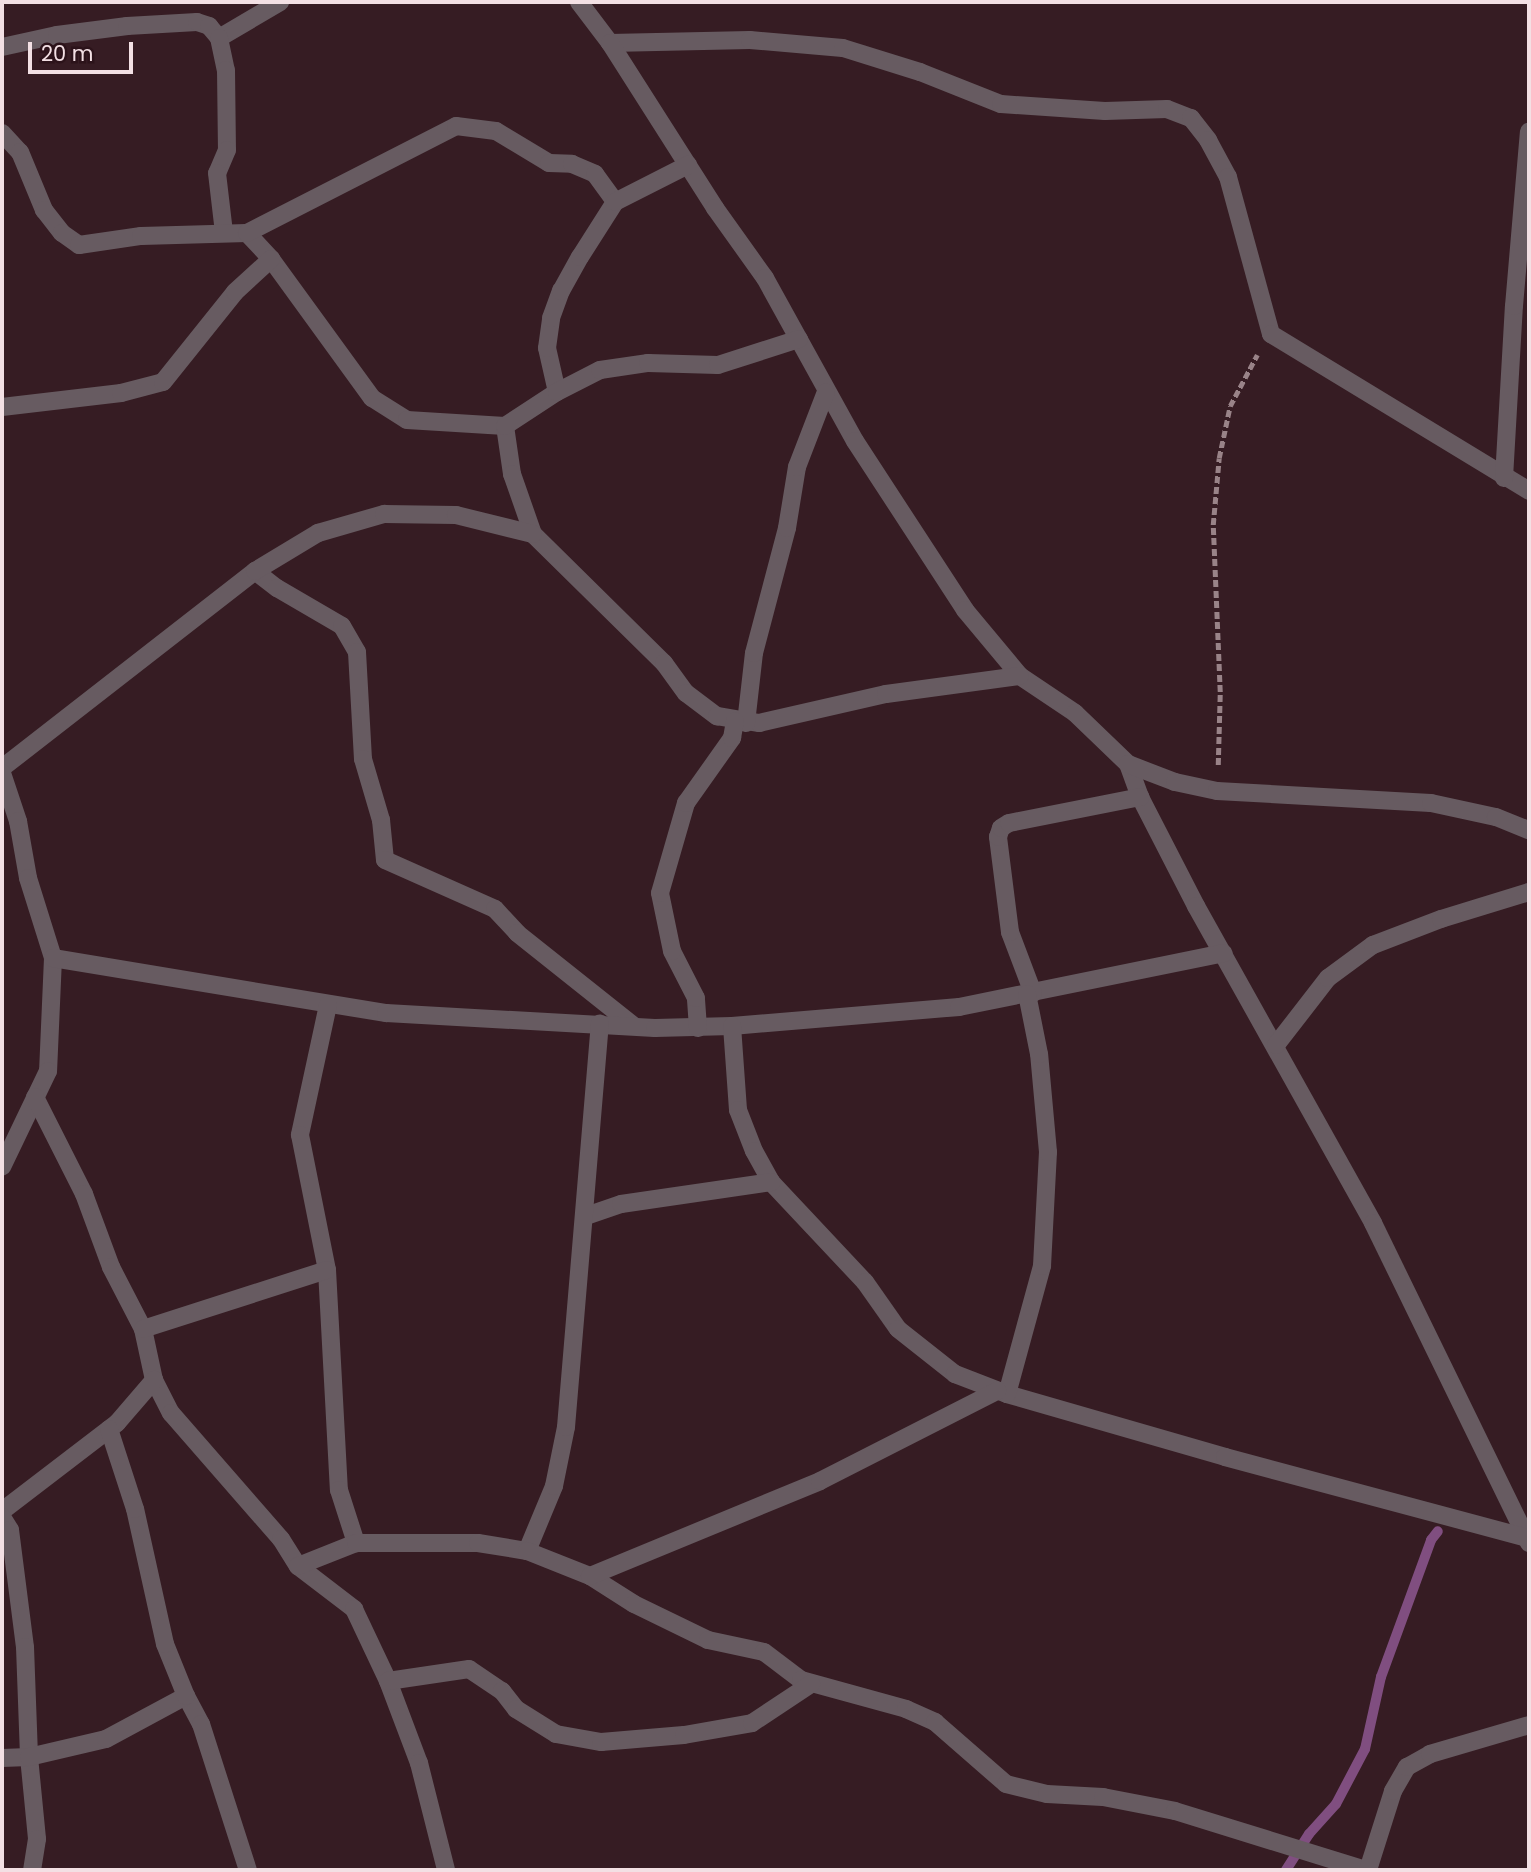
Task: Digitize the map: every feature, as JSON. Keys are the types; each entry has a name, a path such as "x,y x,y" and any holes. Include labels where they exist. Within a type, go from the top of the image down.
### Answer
{"street":[{"path":"219,38 280,2"},
{"path":"579,2 610,43 765,278 826,392 965,610 1020,676 1075,713 1128,764 1175,782 1217,791 1431,803 1496,817 1529,830"},
{"path":"2,47 116,27 197,22 209,26 219,38 226,70 227,150 217,173 224,233"},
{"path":"610,43 750,40 843,48 920,72 1001,104 1105,111 1167,109 1191,118 1208,140 1228,177 1271,334 1529,491"},
{"path":"2,133 20,152 44,210 62,233 79,245 141,236 247,233 456,126 496,131 549,163 572,164 596,174 615,202"},
{"path":"1504,478 1514,306 1529,132"},
{"path":"557,393 547,348 551,318 561,290 615,202 688,165"},
{"path":"247,233 271,259 372,398 407,419 505,426 600,370 648,363 718,365 799,339"},
{"path":"2,407 121,393 163,382 235,292 271,259"},
{"path":"698,1028 696,998 671,951 660,892 686,803 740,722 754,653 787,528 797,467 826,392"},
{"path":"505,426 512,474 533,534 664,663 686,693 717,716 740,722 759,723 814,708 886,694 1020,676"},
{"path":"2,1167 48,1071 53,958 28,878 18,821 2,770 255,571 318,533 384,514 456,515 533,534"},
{"path":"255,571 276,588 342,626 357,652 363,759 382,820 385,860 495,909 517,933 634,1027"},
{"path":"1128,764 1140,797 1196,906 1380,1235 1528,1541"},
{"path":"590,1576 820,1481 1002,1393 1042,1266 1048,1152 1039,1054 1030,994 1010,932 998,837 1001,828 1009,823 1140,797"},
{"path":"1276,1045 1328,978 1373,945 1441,919 1529,892"},
{"path":"53,958 386,1013 698,1028 959,1007 1224,953"},
{"path":"328,1004 300,1135 327,1270 338,1490 356,1543"},
{"path":"527,1550 554,1486 566,1427 586,1216 600,1023"},
{"path":"732,1026 738,1110 754,1152 771,1182 865,1282 898,1329 924,1354 955,1374 1002,1393 1528,1541"},
{"path":"35,1097 84,1194 111,1267 144,1329 154,1380 171,1413 273,1529 298,1566 354,1609 388,1681 419,1763 446,1870"},
{"path":"586,1216 621,1204 771,1182"},
{"path":"144,1329 327,1270"},
{"path":"2,1511 109,1429 154,1380"},
{"path":"109,1429 135,1509 165,1644 186,1696 201,1724 248,1870"},
{"path":"2,1517 10,1530 24,1647 29,1757 37,1839 32,1870"},
{"path":"298,1566 356,1543 478,1543 527,1550 590,1576 634,1604 708,1640 764,1652 791,1675 811,1684 906,1709 935,1722 1006,1784 1047,1794 1103,1797 1175,1811 1367,1870 1393,1791 1407,1767 1430,1754 1529,1725"},
{"path":"388,1681 470,1669 502,1691 516,1709 556,1734 601,1742 684,1735 752,1723 811,1684"},
{"path":"2,1758 29,1757 106,1739 186,1696"}],"path":[{"path":"1217,791 1220,692 1213,525 1219,458 1230,406 1248,368 1271,334"}],"waterway":[{"path":"1286,1870 1309,1834 1336,1804 1365,1749 1381,1677 1431,1540 1438,1531"}]}
